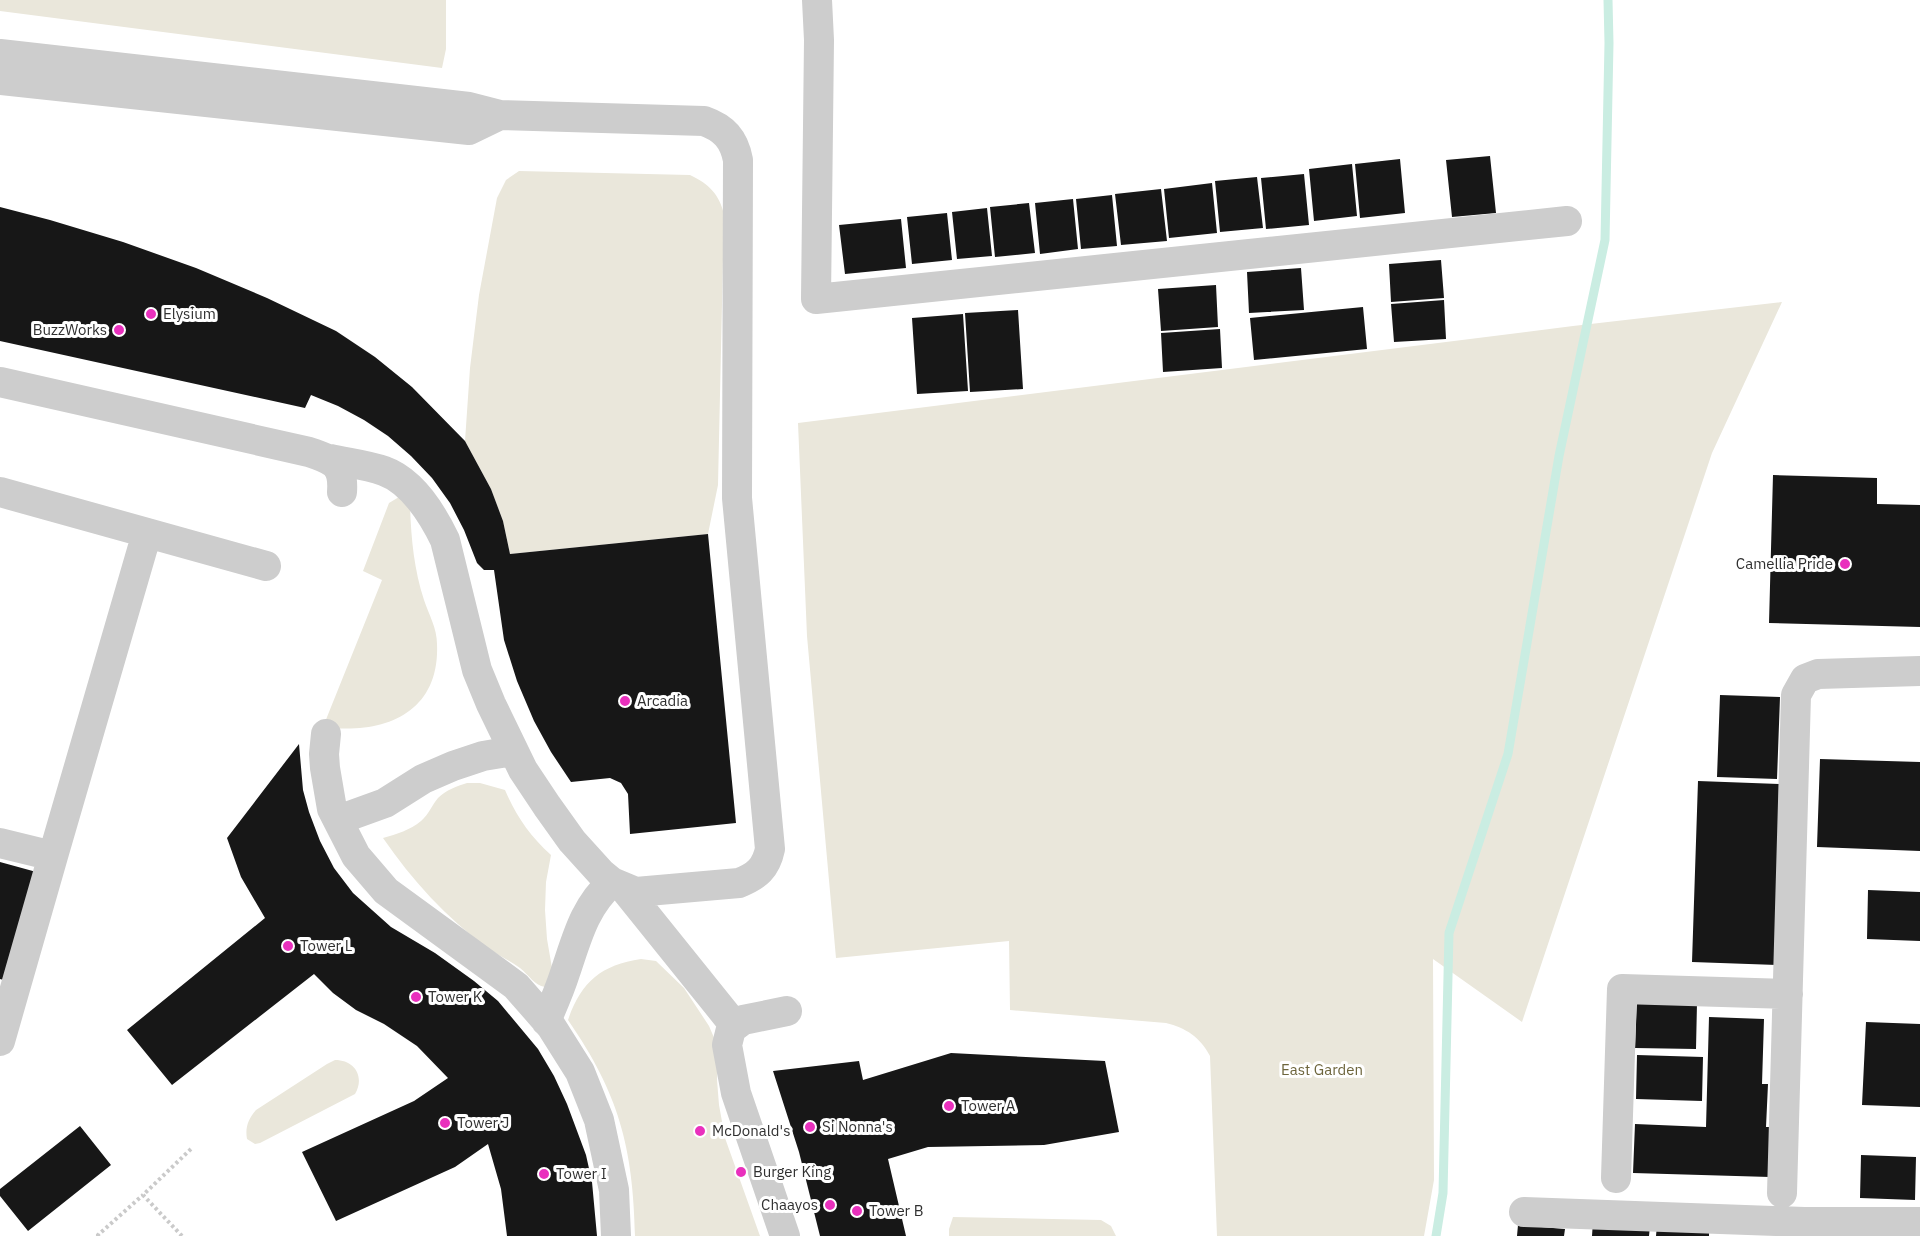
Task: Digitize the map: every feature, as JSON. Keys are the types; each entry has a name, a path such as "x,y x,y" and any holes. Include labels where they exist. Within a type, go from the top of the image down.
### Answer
{"street":[{"path":"817,0 819,40 816,299 1567,221"},
{"path":"0,54 469,107 500,115 704,121 714,124 729,136 736,147 738,160 737,498 770,849 761,871 739,883 636,892 618,885 601,873 547,806 513,751 490,704 477,670 445,540 436,521 425,504 407,486 386,472 309,452 0,382"},
{"path":"0,80 469,130 500,115"},
{"path":"330,459 340,469 343,480 342,492"},
{"path":"0,492 266,566"},
{"path":"0,1041 147,533"},
{"path":"1782,1193 1796,695 1805,679 1818,674 1920,671"},
{"path":"326,734 325,768 332,809 356,856 386,891 516,986 546,1021 580,1072 599,1120 614,1190 616,1236"},
{"path":"338,820 385,803 423,779 453,765 483,756 513,751"},
{"path":"0,843 53,856"},
{"path":"546,1021 560,988 579,929 589,908 600,892 618,885"},
{"path":"618,885 735,1026"},
{"path":"1616,1178 1622,989 1788,994"},
{"path":"785,1236 736,1093 727,1045 731,1029 743,1020 787,1011"},
{"path":"1524,1212 1583,1225 1803,1229 1920,1222"}],"path":[{"path":"99,1236 192,1148"},
{"path":"143,1196 182,1236"}],"green space":[{"path":"0,0 446,0 446,49 442,68 0,11"},
{"path":"519,171 690,175 703,182 716,195 724,214 718,485 708,534 510,554 503,521 491,489 465,441 470,368 479,295 497,198 506,180"},
{"name":"East Garden","path":"1782,302 1712,453 1522,1022 1433,959 1434,1180 1424,1236 1217,1236 1210,1056 1206,1049 1192,1034 1166,1023 1010,1010 1009,941 836,958 807,636 798,423"},
{"path":"399,497 410,505 415,565 437,638 435,668 429,688 418,703 404,715 386,723 345,729 323,727 382,580 363,571 389,503"},
{"path":"467,783 480,783 505,790 524,825 551,855 546,882 545,910 552,968 545,987 488,948 458,924 418,883 383,838 417,824 441,795"},
{"path":"641,959 656,961 684,988 709,1026 718,1047 717,1080 725,1138 760,1236 635,1236 631,1175 620,1122 600,1072 568,1020 579,995 594,978 615,966"},
{"path":"335,1060 348,1063 356,1071 359,1082 355,1094 260,1143 255,1144 247,1139 248,1124 256,1110"},
{"path":"953,1217 1101,1220 1111,1226 1116,1236 949,1236"}],"building":[{"path":"1490,156 1496,213 1452,217 1446,160"},
{"path":"1400,159 1405,213 1360,218 1355,164"},
{"path":"1352,164 1357,216 1314,221 1309,169"},
{"path":"1304,174 1309,225 1266,229 1261,178"},
{"path":"1257,177 1263,228 1220,232 1215,181"},
{"path":"1212,183 1217,233 1169,238 1164,189"},
{"path":"1161,189 1167,241 1121,245 1115,194"},
{"path":"1112,195 1117,246 1081,249 1076,199"},
{"path":"1073,199 1078,249 1040,254 1035,203"},
{"path":"1029,203 1035,253 995,257 990,207"},
{"path":"0,207 123,242 196,268 336,331 375,357 412,387 465,441 491,489 503,521 510,554 708,534 736,823 630,834 628,794 621,783 610,778 571,782 534,721 517,681 504,640 494,570 484,570 477,563 450,503 432,478 388,436 364,420 311,395 305,408 0,341"},
{"path":"987,208 992,256 957,259 952,212"},
{"path":"947,213 952,260 912,264 907,217"},
{"path":"901,219 906,268 845,274 839,225"},
{"path":"1441,260 1444,298 1391,302 1389,264"},
{"path":"1301,268 1304,310 1249,313 1247,272"},
{"path":"1216,285 1218,327 1161,331 1158,289"},
{"path":"1444,300 1446,339 1394,342 1391,304"},
{"path":"1363,307 1367,349 1254,360 1250,318"},
{"path":"1018,310 1023,389 970,392 965,313"},
{"path":"963,314 968,391 917,394 912,318"},
{"path":"1220,329 1222,368 1163,372 1161,333"},
{"name":"Camellia Pride","path":"1773,475 1877,478 1877,504 1920,505 1920,627 1769,623"},
{"path":"1720,695 1780,697 1777,779 1717,777"},
{"path":"299,744 303,790 309,812 334,868 353,893 391,927 435,953 498,1001 538,1049 567,1104 586,1155 592,1182 597,1236 507,1236 501,1189 488,1144 455,1167 336,1221 302,1152 414,1101 448,1078 417,1046 384,1024 356,1010 333,993 314,974 172,1085 127,1030 265,918 241,877 227,838"},
{"path":"1820,759 1920,762 1920,851 1817,847"},
{"path":"1698,781 1779,784 1777,965 1692,962"},
{"path":"0,862 40,873 10,982 0,979"},
{"path":"1868,890 1920,892 1920,941 1867,939"},
{"path":"1637,1001 1697,1003 1696,1049 1635,1048"},
{"path":"1709,1017 1764,1019 1762,1084 1768,1084 1766,1127 1771,1127 1770,1177 1633,1173 1635,1124 1706,1127"},
{"path":"1866,1022 1920,1024 1920,1107 1862,1105"},
{"name":"Tower A","path":"951,1053 1105,1061 1119,1132 1044,1145 928,1147 888,1159 906,1236 820,1236 799,1152 773,1071 859,1061 863,1080"},
{"path":"1637,1055 1703,1057 1702,1101 1636,1099"},
{"path":"80,1126 111,1165 28,1231 0,1196 0,1189"},
{"path":"1861,1155 1916,1157 1915,1200 1860,1198"},
{"path":"1593,1221 1650,1226 1649,1236 1592,1236"},
{"path":"1518,1225 1565,1229 1564,1236 1517,1236"},
{"path":"1657,1225 1709,1230 1709,1236 1656,1236"}],"waterway":[{"path":"1436,1236 1443,1193 1449,933 1508,754 1559,456 1605,240 1608,0"}],"place":[{"name":"Elysium","path":"151,314"},
{"name":"BuzzWorks","path":"119,330"},
{"name":"Camellia Pride","path":"1845,564"},
{"name":"Arcadia","path":"625,701"},
{"name":"Tower L","path":"288,946"},
{"name":"Tower K","path":"416,997"},
{"name":"Tower A","path":"949,1106"},
{"name":"Tower J","path":"445,1123"},
{"name":"Si Nonna's","path":"810,1127"},
{"name":"McDonald's","path":"700,1131"},
{"name":"Burger King","path":"741,1172"},
{"name":"Tower I","path":"544,1174"},
{"name":"Chaayos","path":"830,1205"},
{"name":"Tower B","path":"857,1211"}]}
